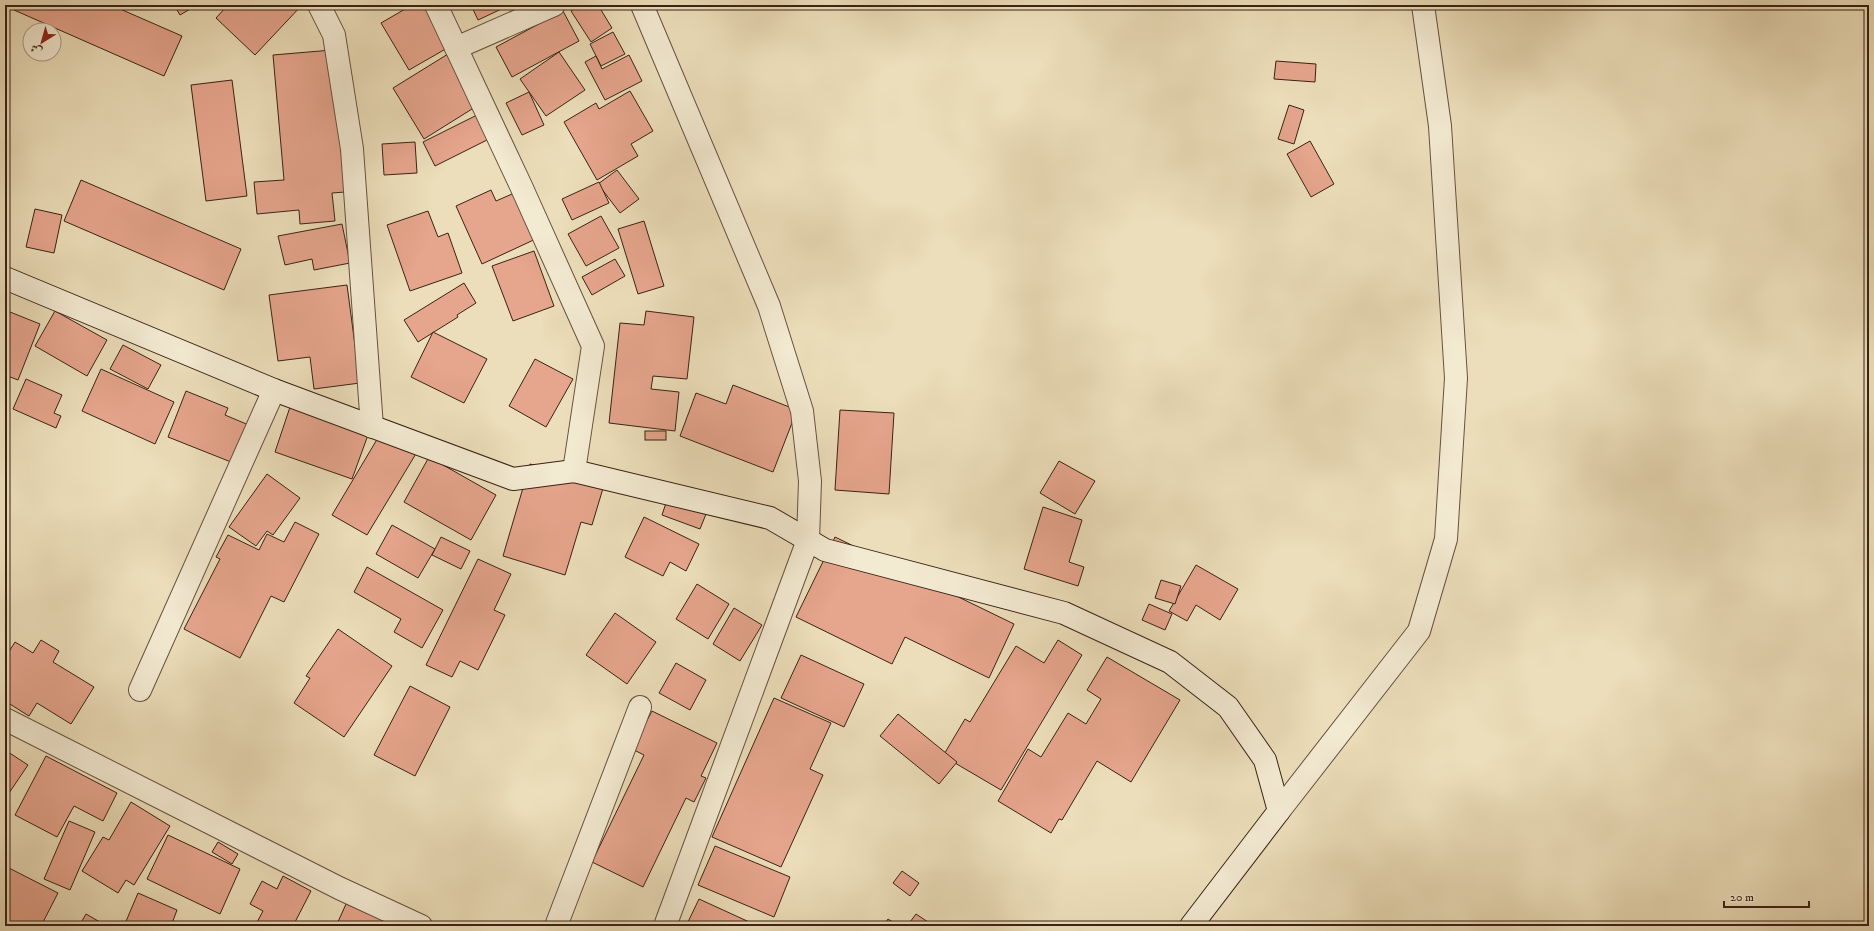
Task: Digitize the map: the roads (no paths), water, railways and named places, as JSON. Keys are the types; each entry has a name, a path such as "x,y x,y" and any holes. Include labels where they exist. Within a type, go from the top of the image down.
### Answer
{"street":[{"path":"319,5 334,35 352,149 372,427"},
{"path":"436,5 521,186 593,346 574,471"},
{"path":"456,48 554,5"},
{"path":"642,5 768,306 802,411 810,480 808,540 665,926"},
{"path":"1191,926 1419,631 1446,539 1456,378 1440,126 1423,5"},
{"path":"5,278 274,390 513,479 574,471 770,518 824,550 1064,613 1170,662 1228,707 1265,760 1279,811"},
{"path":"140,690 274,390"},
{"path":"556,926 640,707"},
{"path":"5,719 339,888 421,926"}]}
